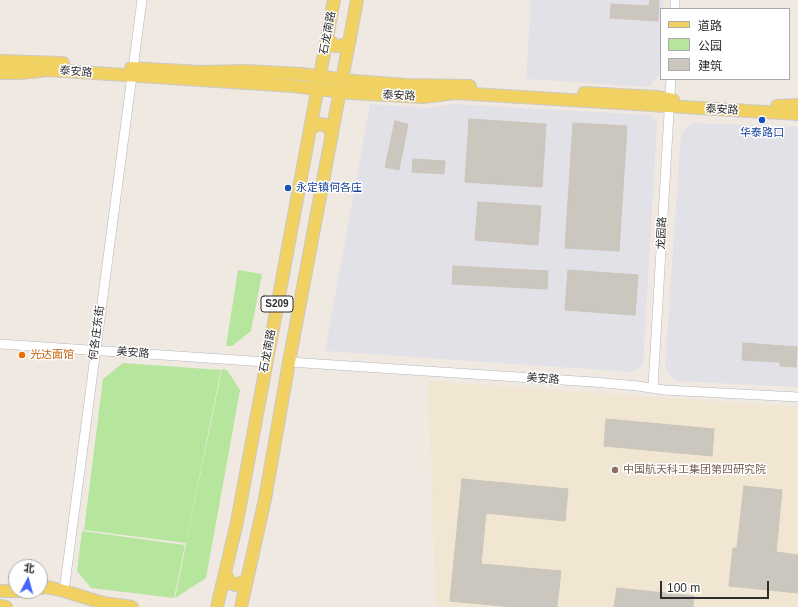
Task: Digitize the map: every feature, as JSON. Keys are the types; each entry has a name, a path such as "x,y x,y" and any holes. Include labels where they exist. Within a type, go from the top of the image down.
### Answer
{"main road":[{"name":"石龙南路","path":"217,607 239,509 334,0"},
{"name":"石龙南路","path":"241,607 265,499 289,362 357,0"},
{"path":"327,38 335,46 346,44 350,40"},
{"name":"泰安路","path":"0,61 44,62 132,72 293,86 318,90 422,97 456,93 670,103 779,106 798,105"},
{"name":"泰安路","path":"0,73 21,73 48,70 132,72 245,71 300,74 320,78 405,85 455,85 657,97 670,103 798,114"},
{"path":"310,128 319,124 325,125 332,134"},
{"path":"225,574 232,584 236,585 247,580"},
{"path":"48,587 103,603 132,607"},
{"path":"0,606 6,607"}],"street":[{"name":"何各庄东街","path":"64,591 142,0"},
{"name":"龙园路","path":"653,387 671,80"},
{"name":"美安路","path":"0,344 266,362"},
{"name":"美安路","path":"289,362 593,382 653,387 664,390 798,397"}],"shaded area":[{"path":"531,0 664,0 663,8 660,8 659,76 648,87 526,79"},
{"path":"370,104 428,108 453,104 650,115 657,123 643,365 632,372 325,351"},
{"path":"694,123 798,127 798,387 675,381 665,369 681,133"},
{"name":"中国航天科工集团第四研究院","path":"428,381 798,407 798,607 436,607"}],"green space":[{"path":"238,270 262,274 251,331 232,346 226,346"},
{"path":"123,363 221,370 186,543 84,530 103,379"},
{"path":"222,369 227,370 240,390 206,578 175,598"},
{"path":"82,531 185,545 174,598 91,588 77,571"}],"building":[{"path":"650,0 659,0 658,21 610,18 611,4 649,6"},
{"path":"469,119 546,124 542,187 465,182"},
{"path":"395,121 408,124 399,170 385,167"},
{"path":"573,123 627,126 619,251 565,248"},
{"path":"413,159 445,161 444,174 412,172"},
{"path":"478,202 541,206 538,245 475,240"},
{"path":"453,266 548,271 547,289 452,284"},
{"path":"568,270 638,275 635,315 565,310"},
{"path":"743,343 797,347 796,367 780,366 780,362 742,360"},
{"path":"606,419 714,429 712,456 604,446"},
{"path":"462,479 568,489 565,521 486,513 481,564 561,571 557,607 513,607 450,601"},
{"path":"744,486 782,490 776,552 798,555 798,593 729,586 733,548 737,548"},
{"path":"617,588 694,596 693,607 614,607"}],"place":[{"name":"华泰路口","path":"762,120"},
{"name":"永定镇何各庄","path":"288,188"},
{"name":"光达面馆","path":"22,355"},
{"name":"中国航天科工集团第四研究院","path":"615,470"}]}
